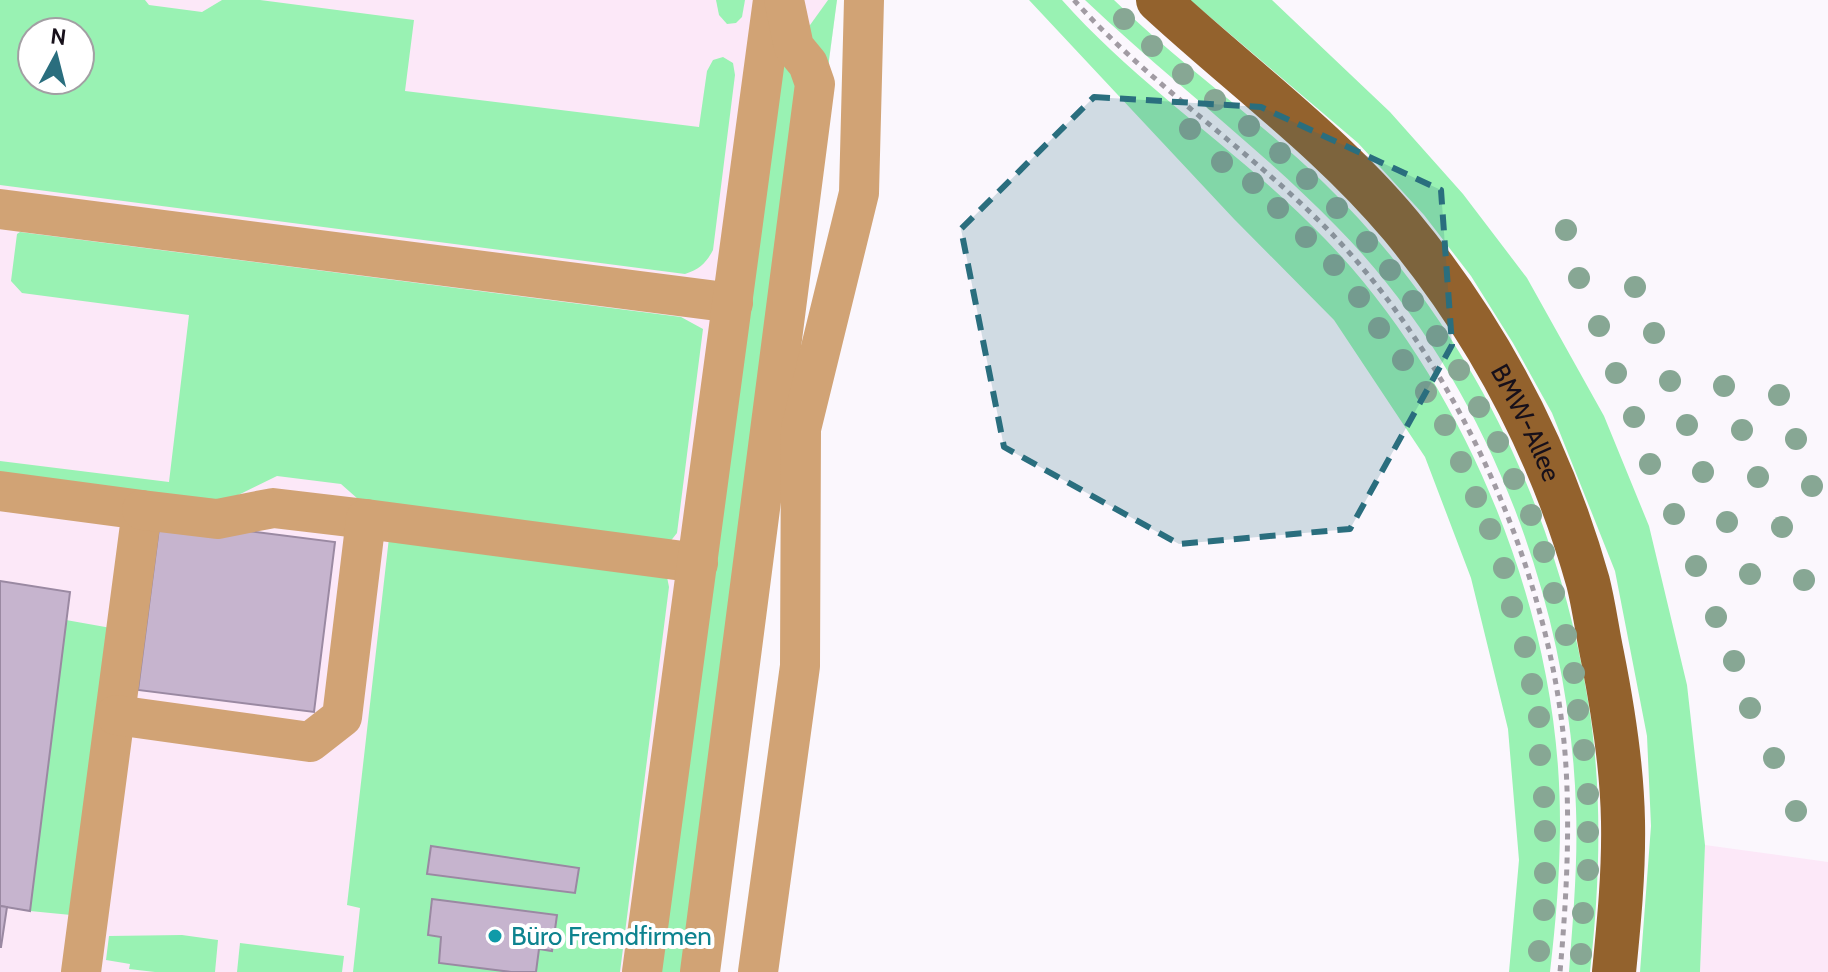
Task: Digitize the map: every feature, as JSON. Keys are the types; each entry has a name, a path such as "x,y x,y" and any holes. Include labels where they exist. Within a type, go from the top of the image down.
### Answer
{"main road":[{"name":"BMW-Allee","path":"1158,0 1345,166 1400,225 1491,351 1527,420 1560,497 1588,584 1614,714 1623,820 1622,890 1614,972"}],"lane":[{"path":"642,972 773,0"},
{"path":"700,972 815,84 808,64 794,47 784,0"},
{"path":"758,972 800,666 801,429 859,193 864,0"},
{"path":"0,209 733,303"},
{"path":"0,491 217,519 273,508 698,563"},
{"path":"81,972 142,510"},
{"path":"116,715 310,742 342,717 366,519"}],"path":[{"path":"1074,0 1130,56 1268,173 1333,236 1391,305 1462,415 1508,514 1535,597 1558,703 1566,764 1568,848 1560,972"}],"highlighted area":[{"path":"1094,97 1261,107 1441,190 1452,345 1350,529 1179,544 1004,447 961,229"}],"shaded area":[{"path":"0,0 837,0 708,972 0,972"},
{"path":"1705,845 1828,862 1828,972 1700,972"}],"green space":[{"path":"0,0 145,0 149,5 202,12 222,0 260,0 414,20 405,91 699,127 707,71 713,60 723,57 733,63 735,75 713,250 702,265 685,274 0,185"},
{"path":"716,0 745,0 742,17 736,23 727,24 719,15"},
{"path":"828,0 837,0 708,972 660,972 777,71"},
{"path":"1029,0 1062,0 1125,63 1261,179 1326,240 1373,293 1415,353 1453,417 1486,484 1513,554 1535,625 1550,696 1558,767 1560,844 1550,972 1509,972 1519,860 1508,729 1471,578 1425,457 1334,320 1234,219"},
{"path":"1085,0 1114,0 1324,183 1375,237 1421,295 1462,356 1498,421 1554,557 1574,628 1588,701 1598,803 1596,904 1590,972 1569,972 1576,870 1576,809 1570,730 1557,651 1537,572 1509,496 1476,422 1436,351 1389,286 1337,227 1276,168"},
{"path":"1190,0 1272,0 1390,112 1463,194 1527,278 1604,416 1649,526 1687,685 1705,845 1700,972 1640,972 1651,826 1647,736 1615,571 1552,413 1471,276 1424,215 1358,143"},
{"path":"17,234 681,317 703,329 677,533 669,543 367,507 341,484 277,476 218,505 0,475 0,461 169,482 189,315 22,293 11,281"},
{"path":"390,529 666,572 669,587 620,972 353,972 360,908 347,905"},
{"path":"66,620 111,628 71,915 30,911"},
{"path":"182,935 218,940 215,972 155,972 129,969 130,964 106,960 109,936"},
{"path":"240,943 344,956 342,972 237,972"}],"building":[{"path":"160,520 335,542 314,712 138,690"},
{"path":"0,581 70,592 30,911 0,906"},
{"name":"Büro Fremdfirmen","path":"431,846 579,868 575,893 427,874"},
{"name":"Büro Fremdfirmen","path":"432,899 557,915 552,951 539,949 536,972 439,963 441,937 428,935"},
{"path":"0,906 7,907 1,947 0,947"}],"place":[{"name":"Büro Fremdfirmen","path":"495,936"}]}
